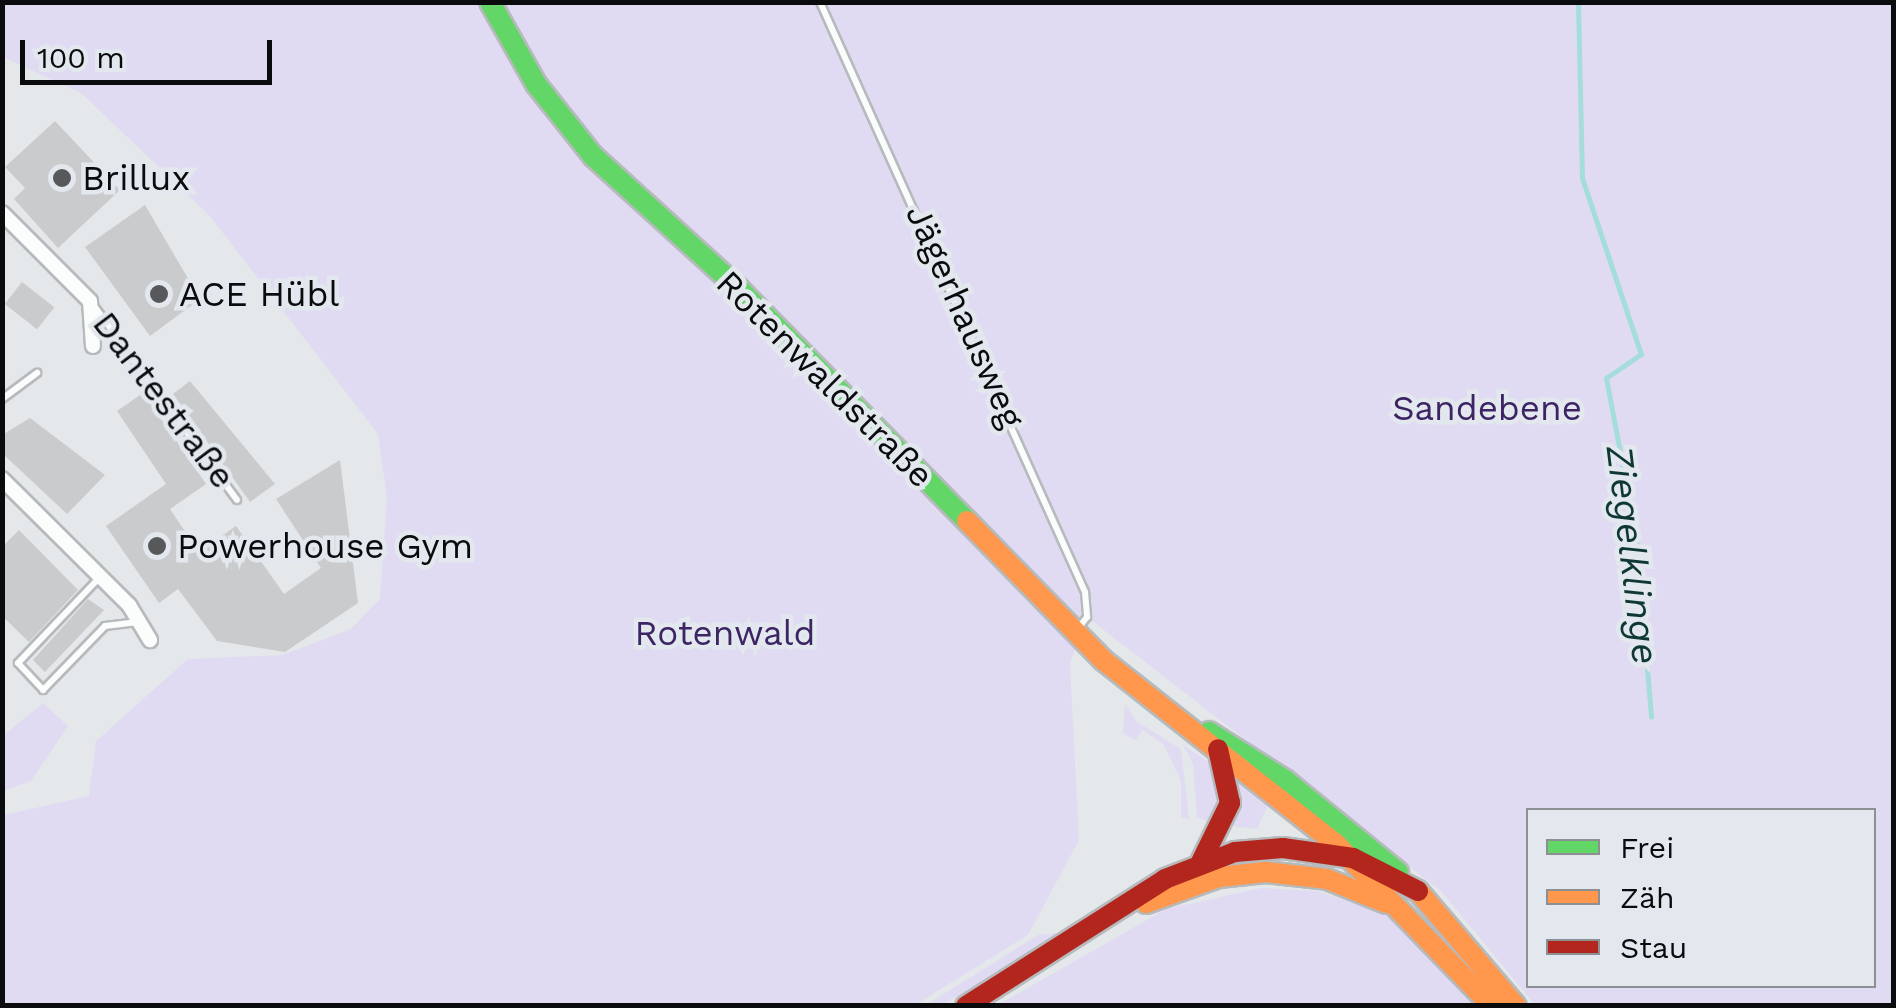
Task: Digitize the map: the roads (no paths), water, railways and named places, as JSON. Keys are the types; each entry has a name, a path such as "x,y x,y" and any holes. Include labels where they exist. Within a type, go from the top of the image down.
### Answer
{"main road":[{"name":"Rotenwaldstraße","path":"490,2 536,84 593,156 738,288 1075,634 1194,726 1353,858 1400,911 1445,948 1492,1006"},
{"name":"Rotenwaldstraße","path":"1194,726 1290,783 1418,891 1516,1006"},
{"path":"1200,864 1221,835 1230,803 1218,749"},
{"path":"966,1006 1200,864 1271,848 1353,858 1418,891"},
{"name":"Rotenwaldstraße","path":"1116,915 1202,882 1266,872 1336,881 1400,911"}],"street":[{"name":"Dantestraße","path":"2,213 90,301 94,346"},
{"path":"2,479 100,576 150,640"}],"lane":[{"name":"Jägerhausweg","path":"820,2 1084,592 1087,616 1075,634"},
{"name":"Dantestraße","path":"90,301 237,500"},
{"path":"2,400 37,373"},
{"path":"100,576 18,662 43,690 105,626 139,622"}],"waterway":[{"name":"Ziegelklinge","path":"1578,2 1582,178 1641,354 1606,378 1636,537 1651,716"}],"place":[{"name":"Brillux","path":"62,178"},
{"name":"ACE Hübl","path":"159,294"},
{"name":"Powerhouse Gym","path":"157,546"}],"park label":[{"name":"Sandebene","path":"1487,408"},
{"name":"Rotenwald","path":"725,633"}]}
